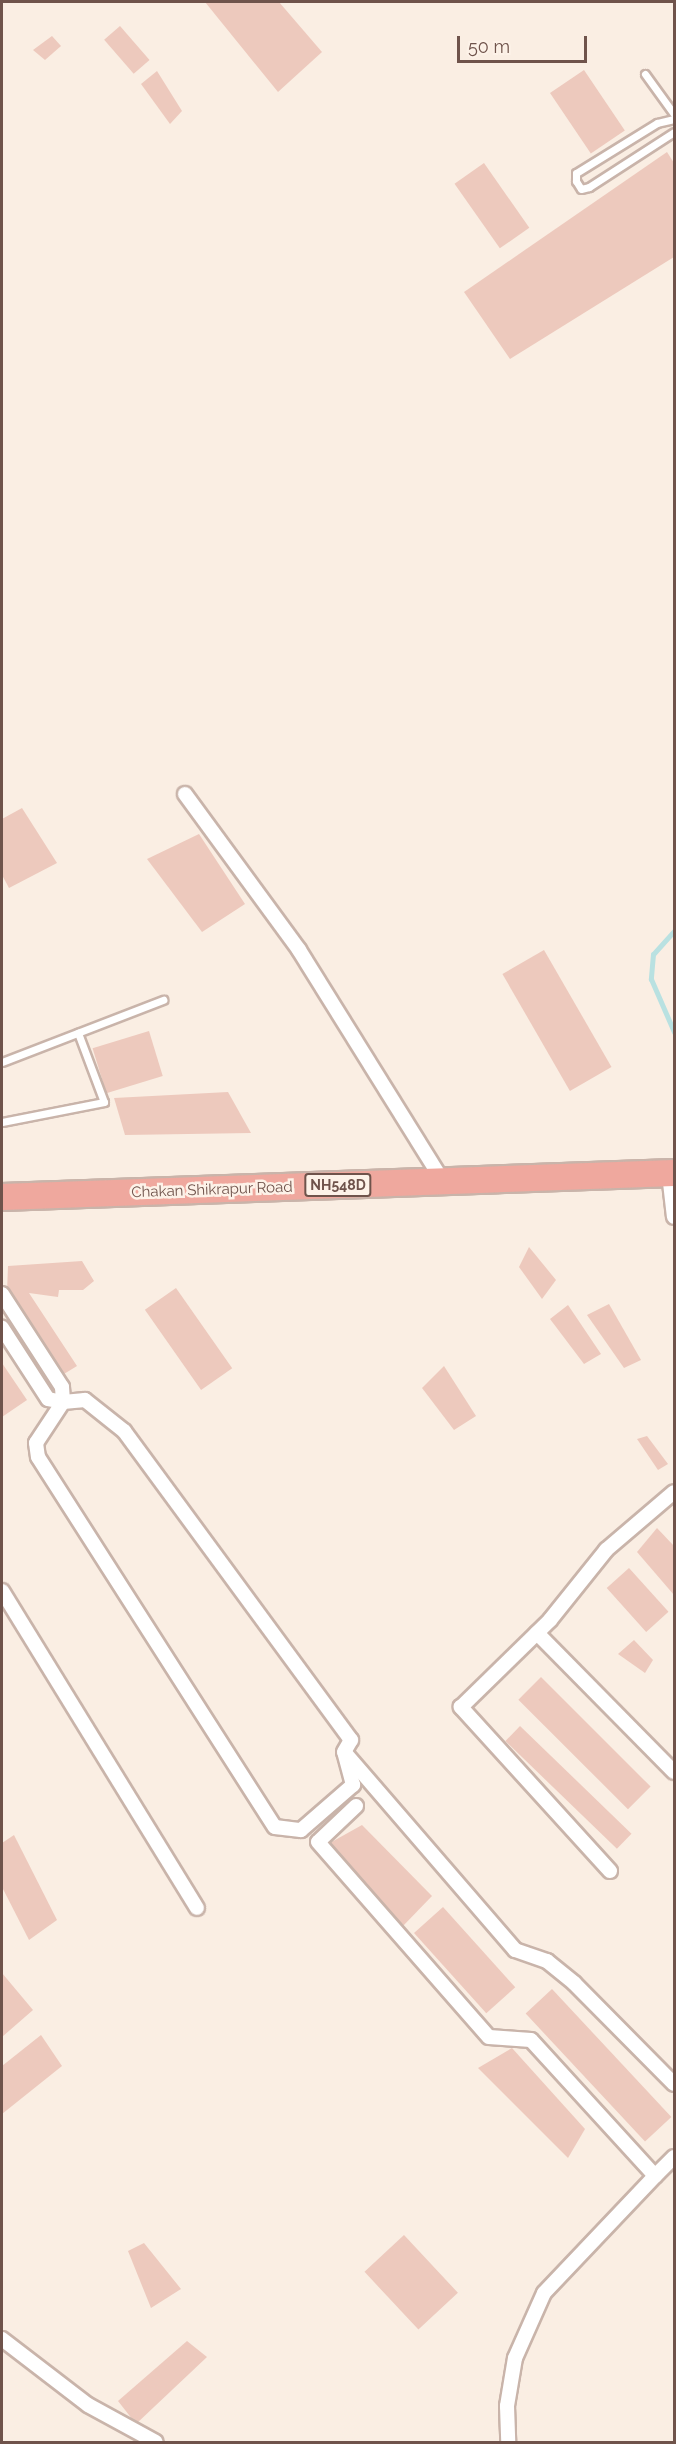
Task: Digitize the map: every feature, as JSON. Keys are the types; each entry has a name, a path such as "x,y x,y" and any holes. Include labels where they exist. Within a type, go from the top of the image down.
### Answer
{"highway":[{"name":"Chakan Shikrapur Road","path":"2,1197 672,1173"}],"street":[{"path":"185,794 299,950 443,1181"},
{"path":"672,1173 675,1216"},
{"path":"2,1294 62,1388 63,1402 43,1426 36,1443 38,1456 275,1827 301,1830 353,1785 344,1752 351,1740 124,1431 85,1400 63,1402 48,1399 2,1328"},
{"path":"610,1871 460,1707 537,1633 593,1573 606,1550 675,1492"},
{"path":"2,1591 198,1908"},
{"path":"537,1633 675,1773"},
{"path":"344,1752 516,1950 547,1961 574,1983 675,2084"},
{"path":"356,1806 318,1842 489,2037 531,2040 655,2176"},
{"path":"508,2442 507,2406 515,2358 544,2293 675,2157"},
{"path":"2,2339 88,2405 156,2442"}],"lane":[{"path":"645,74 675,114"},
{"path":"675,119 657,123 576,173 576,181 581,189 589,187 675,132"},
{"path":"2,1062 163,1000"},
{"path":"2,1122 104,1102 78,1033"}],"building":[{"path":"205,2 279,2 322,52 278,92"},
{"path":"120,26 150,60 134,74 104,40"},
{"path":"52,36 61,46 45,60 33,50"},
{"path":"584,70 625,131 591,153 550,93"},
{"path":"157,71 182,111 170,124 141,84"},
{"path":"667,152 674,163 674,257 510,359 464,292"},
{"path":"484,163 529,228 500,248 455,184"},
{"path":"22,808 57,863 9,888 2,875 2,819"},
{"path":"199,834 245,904 202,932 147,859"},
{"path":"544,950 612,1067 570,1091 502,974"},
{"path":"149,1031 163,1076 106,1093 93,1048"},
{"path":"228,1092 251,1133 125,1135 114,1098"},
{"path":"529,1247 556,1280 542,1299 519,1267"},
{"path":"82,1261 94,1281 83,1290 59,1290 58,1297 29,1293 77,1366 59,1377 9,1299 14,1295 7,1292 8,1266"},
{"path":"176,1288 232,1368 201,1390 145,1310"},
{"path":"609,1304 641,1360 624,1368 587,1315"},
{"path":"568,1305 601,1354 584,1364 550,1319"},
{"path":"2,1363 27,1400 2,1417"},
{"path":"444,1366 476,1416 454,1430 422,1388"},
{"path":"647,1436 668,1464 658,1470 637,1439"},
{"path":"657,1528 674,1546 674,1595 637,1552"},
{"path":"629,1568 668,1612 646,1632 607,1588"},
{"path":"634,1640 653,1660 645,1673 618,1654"},
{"path":"541,1677 651,1787 628,1809 518,1700"},
{"path":"520,1726 631,1834 617,1849 505,1741"},
{"path":"362,1825 432,1896 403,1926 328,1844"},
{"path":"14,1835 57,1920 29,1940 2,1887 2,1843"},
{"path":"443,1907 515,1987 486,2013 414,1933"},
{"path":"2,1973 33,2010 2,2037"},
{"path":"552,1989 671,2117 645,2142 526,2014"},
{"path":"41,2035 62,2066 2,2114 2,2066"},
{"path":"512,2048 585,2129 568,2158 478,2068"},
{"path":"404,2235 458,2293 418,2330 365,2272"},
{"path":"144,2243 181,2289 151,2308 128,2251"},
{"path":"187,2341 207,2357 136,2424 118,2401"}],"waterway":[{"path":"674,931 653,954 651,979 674,1032"}]}
